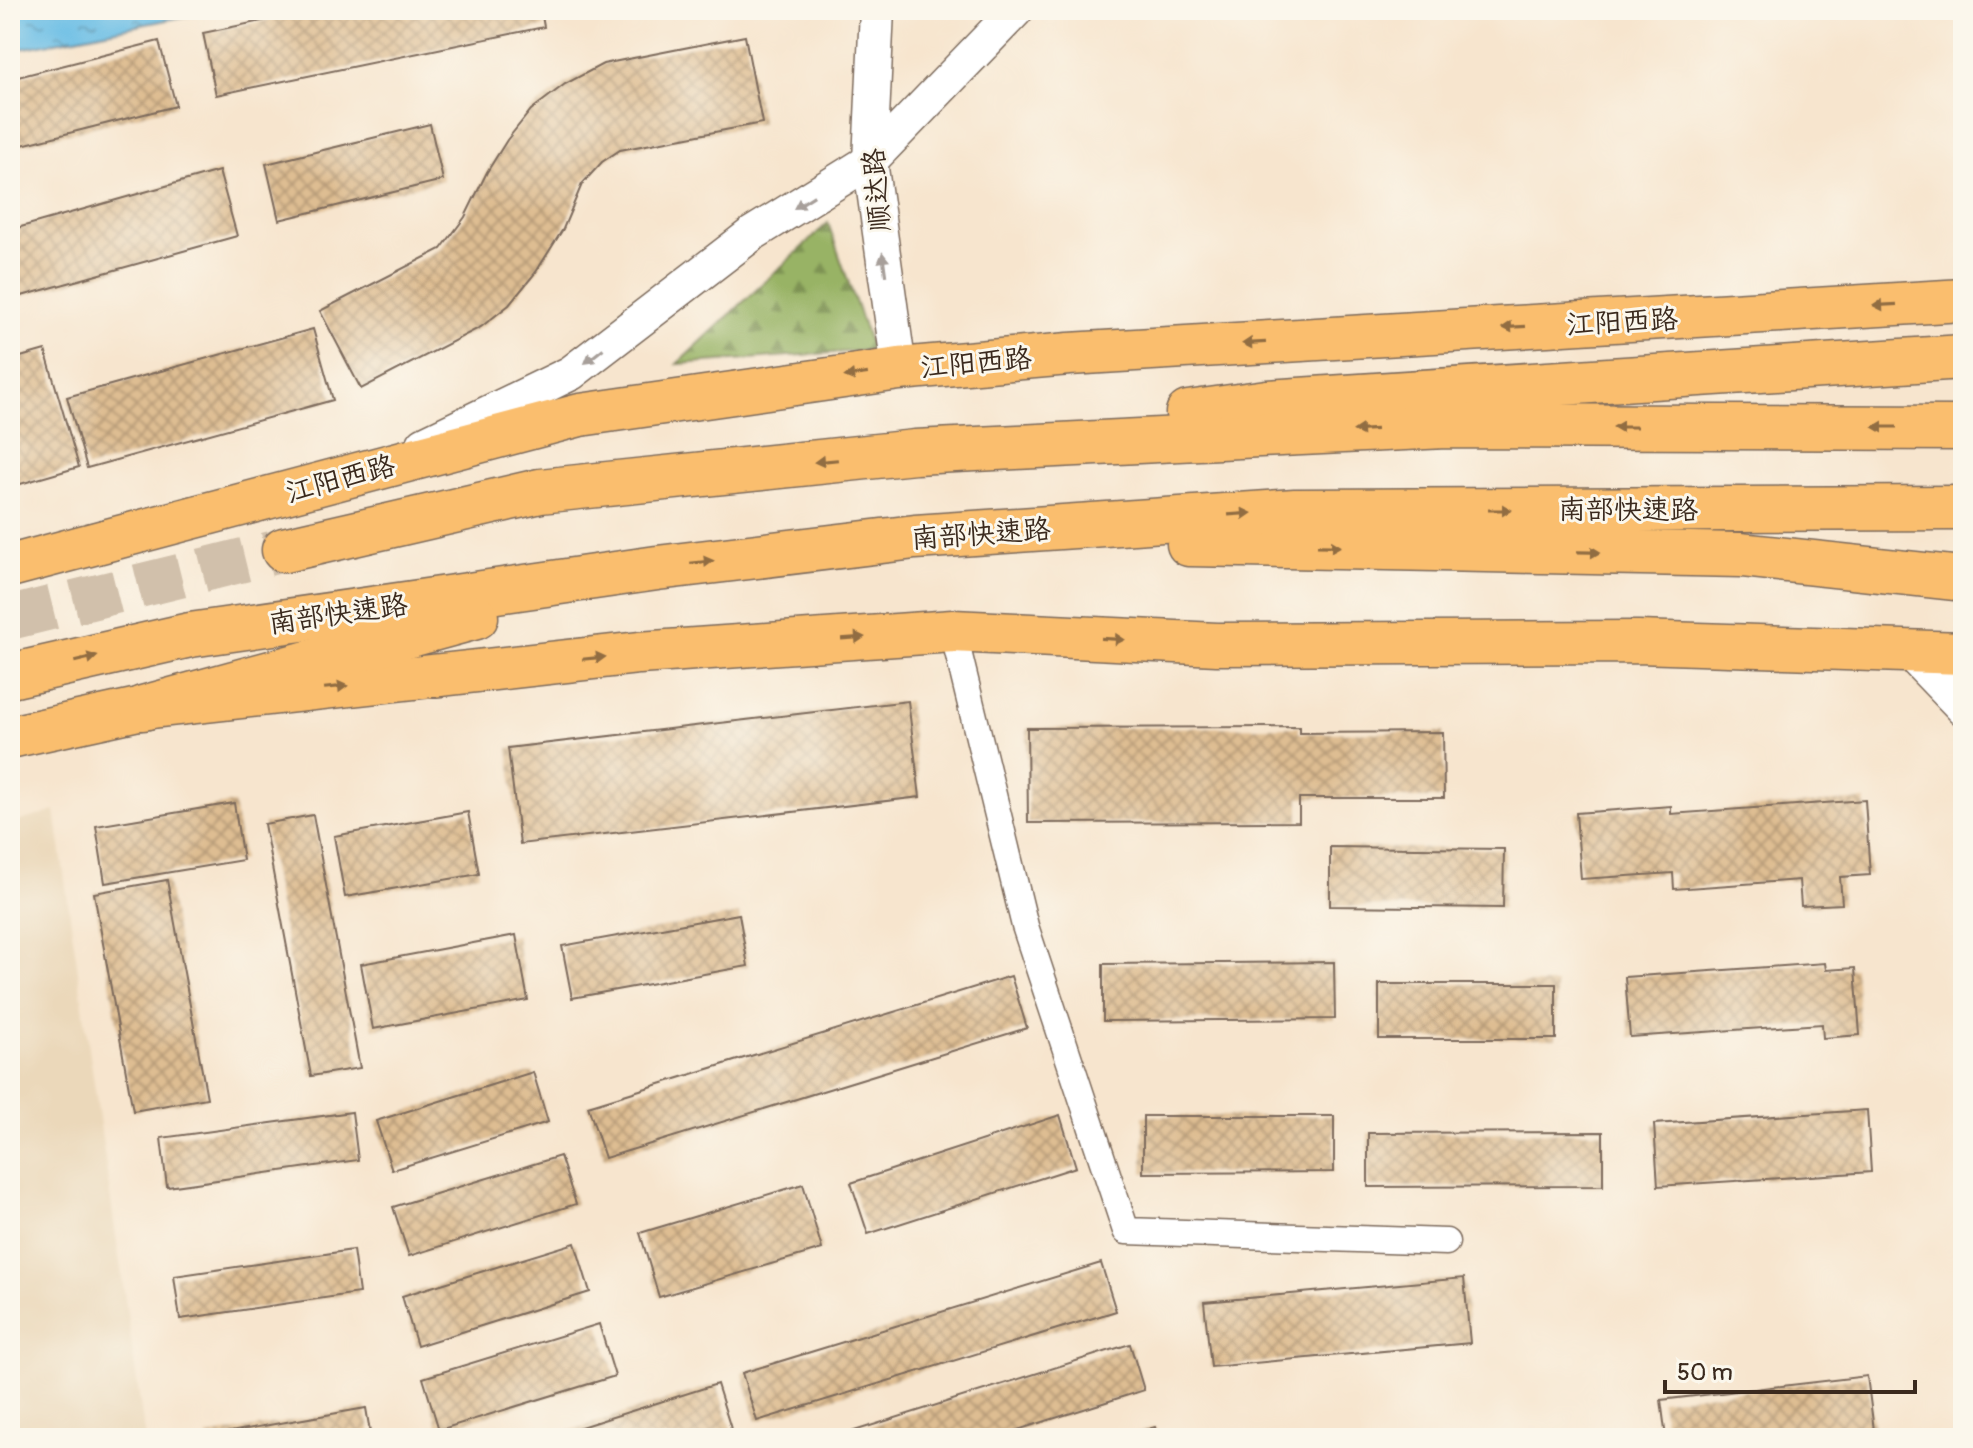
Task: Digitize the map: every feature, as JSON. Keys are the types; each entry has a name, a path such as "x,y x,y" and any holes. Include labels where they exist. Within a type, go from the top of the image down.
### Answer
{"highway":[{"path":"284,550 540,491 915,452 1267,402 1963,357"},
{"path":"1697,373 1963,373"},
{"path":"915,452 1446,426 1963,428"},
{"name":"南部快速路","path":"10,676 190,635 657,568 915,537 1295,511 1963,508"},
{"path":"915,537 1741,555 1963,554"},
{"path":"1741,555 1963,579"},
{"path":"143,708 657,568"}],"main road":[{"name":"江阳西路","path":"10,566 580,415 899,369 1069,354 1963,300"},
{"path":"10,737 143,708 639,653 953,631 1217,644 1638,642 1963,653"}],"street":[{"name":"顺达路","path":"877,10 870,161 899,369"},
{"path":"369,470 571,373 752,234 870,161 1016,10"},
{"path":"953,631 1025,926 1126,1231 1446,1242"},
{"path":"1909,652 1963,708"}],"shaded area":[{"path":"55,811 145,1438 10,1438 10,824"}],"green space":[{"path":"828,223 872,350 677,364"}],"water":[{"path":"10,10 217,10 10,51"}],"building":[{"path":"315,10 541,10 544,27 216,95 203,33"},
{"path":"745,36 762,123 620,150 602,162 582,184 563,229 536,272 509,305 481,327 361,389 320,311 441,249 465,217 507,140 531,110 565,84 603,64"},
{"path":"159,41 176,106 10,148 10,79"},
{"path":"430,124 443,180 279,220 266,164"},
{"path":"219,171 237,236 18,297 10,269 10,230"},
{"path":"313,329 333,400 87,468 67,397"},
{"path":"45,350 79,467 10,487 10,360"},
{"path":"908,701 920,797 520,844 508,748"},
{"path":"1299,727 1299,733 1443,732 1444,798 1299,798 1299,822 1028,823 1027,728"},
{"path":"1865,800 1870,875 1840,877 1842,904 1801,906 1799,880 1674,889 1673,873 1581,879 1576,813 1671,806 1671,814"},
{"path":"234,803 243,860 105,883 96,826"},
{"path":"468,812 479,874 345,897 334,836"},
{"path":"313,815 360,1068 311,1076 264,824"},
{"path":"1330,847 1504,849 1503,908 1330,906"},
{"path":"167,880 207,1098 133,1111 94,893"},
{"path":"739,914 748,966 572,998 562,946"},
{"path":"516,935 528,1000 373,1029 361,964"},
{"path":"1334,962 1335,1019 1103,1021 1103,964"},
{"path":"1825,963 1826,970 1855,968 1860,1035 1823,1038 1822,1024 1630,1037 1625,977"},
{"path":"1011,976 1027,1028 605,1158 588,1106"},
{"path":"1379,984 1556,984 1556,1039 1379,1039"},
{"path":"533,1072 548,1122 392,1170 376,1121"},
{"path":"1867,1110 1871,1172 1658,1186 1654,1124"},
{"path":"352,1112 358,1160 167,1187 161,1138"},
{"path":"1060,1115 1076,1167 868,1234 851,1183"},
{"path":"1143,1116 1334,1116 1334,1172 1143,1173"},
{"path":"1603,1132 1603,1186 1368,1187 1368,1133"},
{"path":"560,1156 576,1204 409,1256 393,1207"},
{"path":"803,1184 822,1249 659,1297 640,1233"},
{"path":"575,1243 590,1292 417,1346 402,1296"},
{"path":"353,1250 359,1293 180,1319 174,1276"},
{"path":"1101,1263 1116,1311 757,1421 742,1373"},
{"path":"1464,1278 1470,1343 1211,1367 1204,1302"},
{"path":"599,1324 615,1376 439,1430 423,1378"},
{"path":"1130,1344 1144,1390 992,1438 832,1438"},
{"path":"1867,1376 1875,1438 1666,1438 1661,1400"},
{"path":"717,1384 732,1432 713,1438 546,1438"},
{"path":"366,1408 371,1438 207,1438 207,1436"},
{"path":"1155,1427 1158,1438 1121,1437"}],"tunnel":[{"path":"10,618 284,550"}]}
